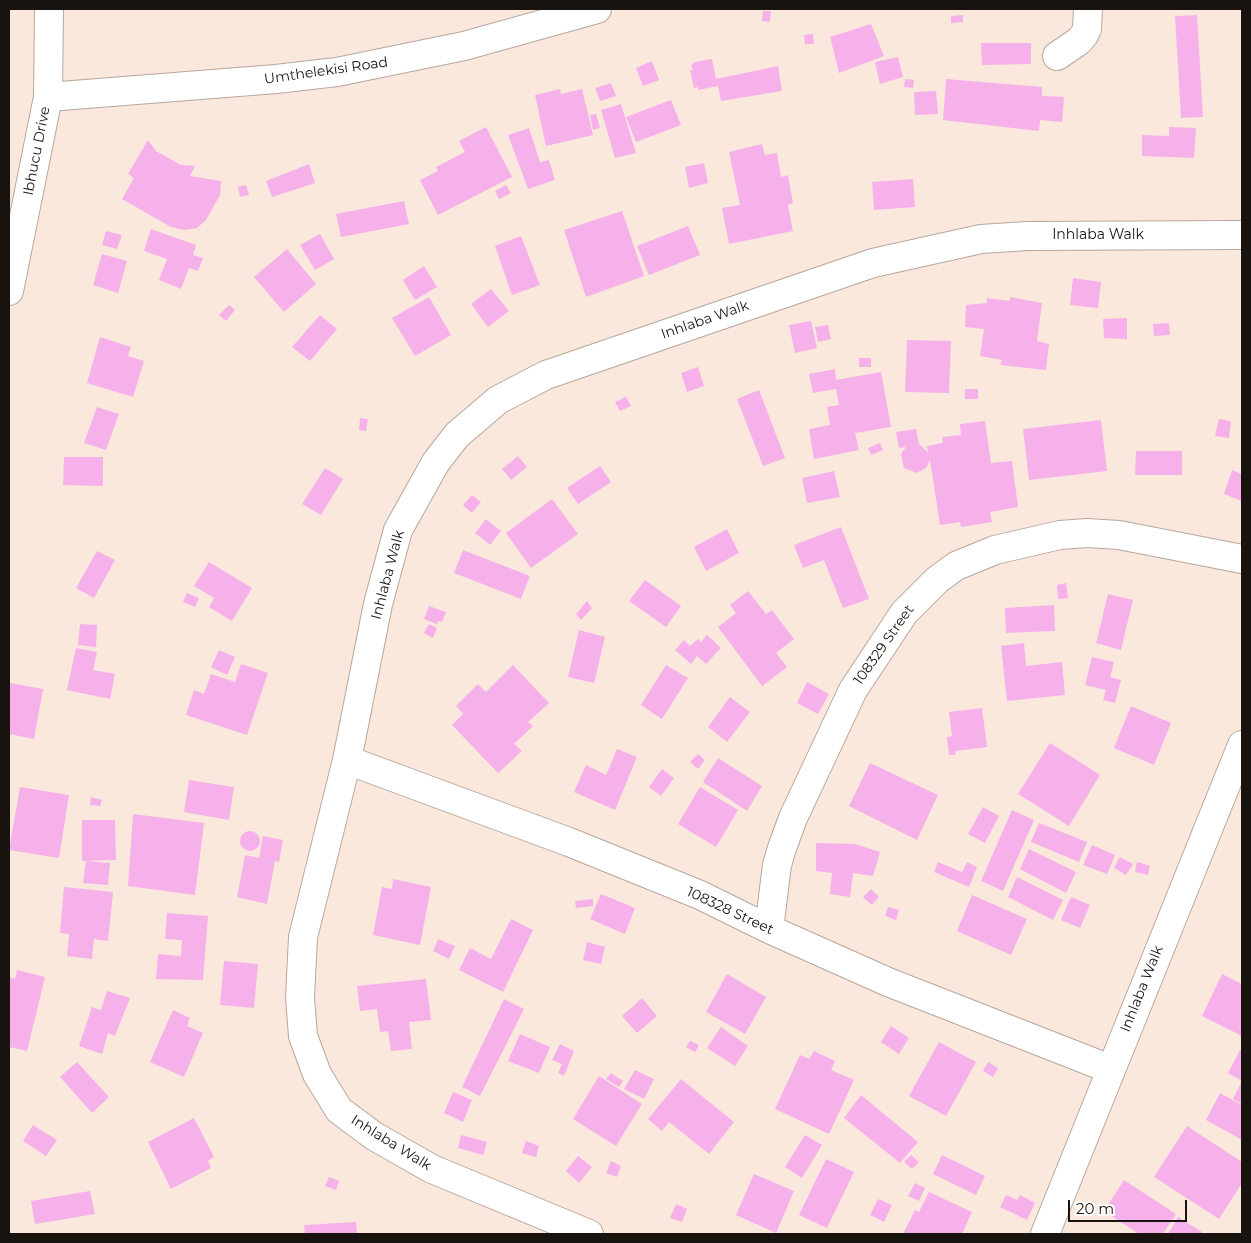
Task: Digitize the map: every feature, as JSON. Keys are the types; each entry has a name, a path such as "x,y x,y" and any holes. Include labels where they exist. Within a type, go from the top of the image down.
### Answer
{"street":[{"name":"Ibhucu Drive","path":"9,291 48,97 49,9"},
{"name":"Umthelekisi Road","path":"48,97 276,79 337,72 464,46 598,9"},
{"path":"1057,56 1079,41 1084,35 1087,29 1088,9"},
{"name":"Inhlaba Walk","path":"589,1234 432,1169 374,1136 338,1110 317,1074 303,1036 300,998 303,937 347,760 378,604 398,530 436,462 457,435 498,400 519,387 546,375 873,262 957,243 1026,236 1242,235"},
{"name":"108329 Street","path":"769,929 777,865 782,848 793,818 852,690 904,613 937,580 956,566 995,550 1060,535 1087,533 1119,535 1242,559"},
{"name":"Inhlaba Walk","path":"1045,1234 1242,745"},
{"name":"108328 Street","path":"347,760 569,842 700,895 769,929 888,982 1110,1069"}],"building":[{"path":"763,11 771,11 770,22 762,21"},
{"path":"963,15 963,22 951,23 951,16"},
{"path":"1197,15 1203,117 1181,118 1175,16"},
{"path":"871,24 884,56 839,73 830,37"},
{"path":"813,34 814,44 805,44 804,35"},
{"path":"981,43 1031,43 1031,64 982,65"},
{"path":"898,57 903,77 880,84 875,62"},
{"path":"712,59 716,79 778,66 782,91 721,101 718,86 698,90 698,87 694,88 690,70 693,70 691,65 695,62"},
{"path":"652,61 659,80 643,86 636,68"},
{"path":"905,79 914,80 913,88 904,87"},
{"path":"946,79 1042,87 1042,96 1064,97 1062,122 1040,120 1039,131 943,120"},
{"path":"611,83 616,96 600,101 595,88"},
{"path":"560,89 561,94 582,89 593,135 546,146 535,95"},
{"path":"936,91 938,114 915,115 914,92"},
{"path":"671,100 681,125 636,142 626,117"},
{"path":"621,104 636,153 615,158 601,110"},
{"path":"596,114 600,128 593,130 590,115"},
{"path":"486,127 512,177 438,215 420,180 438,171 436,167 465,152 459,141"},
{"path":"1169,127 1196,128 1194,158 1142,156 1142,135 1169,136"},
{"path":"529,128 540,162 549,160 555,180 528,189 508,135"},
{"path":"148,140 156,151 181,165 195,166 190,176 221,181 220,195 206,220 197,228 184,230 171,227 122,199 134,178 128,174"},
{"path":"762,144 765,155 777,153 781,177 788,175 793,203 788,205 793,231 729,244 722,208 740,205 729,152"},
{"path":"704,163 708,183 689,188 685,167"},
{"path":"309,164 315,183 272,197 266,181"},
{"path":"913,179 915,207 874,210 872,182"},
{"path":"246,185 249,195 240,197 238,187"},
{"path":"506,185 511,193 499,199 495,191"},
{"path":"404,201 409,224 341,237 336,214"},
{"path":"622,211 644,276 586,297 564,230"},
{"path":"688,226 700,255 649,275 637,246"},
{"path":"151,229 196,245 193,255 203,258 198,271 189,268 181,289 159,280 167,259 144,251"},
{"path":"106,231 122,235 117,249 102,245"},
{"path":"320,234 334,259 315,270 300,245"},
{"path":"521,236 540,285 512,295 495,246"},
{"path":"287,249 316,284 284,312 254,277"},
{"path":"102,254 127,261 118,293 93,285"},
{"path":"424,266 437,287 415,300 403,280"},
{"path":"1073,278 1101,282 1098,308 1070,305"},
{"path":"491,289 509,311 488,327 471,304"},
{"path":"429,297 451,335 415,356 392,318"},
{"path":"1010,297 1042,303 1037,341 1049,344 1046,370 1000,365 1002,360 980,356 984,329 965,327 966,305 987,303 987,298 1010,301"},
{"path":"229,305 235,310 226,321 219,315"},
{"path":"320,315 337,329 310,361 292,347"},
{"path":"1127,318 1127,339 1104,338 1103,319"},
{"path":"811,321 817,348 795,353 789,325"},
{"path":"1169,323 1170,335 1154,336 1153,324"},
{"path":"828,325 831,339 818,342 815,327"},
{"path":"100,337 131,347 128,356 144,361 133,397 87,383"},
{"path":"907,340 951,341 949,393 905,392"},
{"path":"859,358 871,358 871,367 859,367"},
{"path":"698,367 704,386 687,392 681,373"},
{"path":"835,369 836,380 881,372 891,427 855,433 859,450 814,459 809,429 830,425 827,407 839,405 836,389 813,393 809,374"},
{"path":"965,389 978,389 978,399 965,399"},
{"path":"759,390 785,458 763,466 737,399"},
{"path":"626,397 631,406 620,411 615,402"},
{"path":"97,407 119,414 106,450 84,443"},
{"path":"360,418 368,419 366,431 359,430"},
{"path":"1219,419 1231,421 1229,438 1215,436"},
{"path":"1101,420 1107,471 1029,480 1023,429"},
{"path":"985,421 991,463 1012,461 1018,507 990,512 992,522 961,527 960,522 940,525 930,460 926,468 917,473 904,468 901,454 906,447 899,448 896,432 916,429 919,444 928,452 927,446 943,443 942,437 961,435 960,424"},
{"path":"880,443 883,450 871,455 868,448"},
{"path":"1136,451 1182,451 1182,475 1135,475"},
{"path":"518,456 527,467 511,480 502,469"},
{"path":"64,457 103,457 103,486 63,485"},
{"path":"600,466 611,482 578,504 567,488"},
{"path":"325,468 343,479 321,515 302,504"},
{"path":"1232,470 1242,474 1242,501 1224,494"},
{"path":"834,471 840,497 807,503 802,478"},
{"path":"472,495 481,502 472,513 463,505"},
{"path":"552,499 578,534 531,568 506,533"},
{"path":"486,519 501,531 490,545 475,533"},
{"path":"841,527 869,599 843,608 824,560 803,568 794,545"},
{"path":"727,529 739,553 706,571 694,547"},
{"path":"463,550 530,576 521,599 454,573"},
{"path":"97,551 115,560 94,598 76,588"},
{"path":"209,562 252,588 232,621 209,607 214,598 194,586"},
{"path":"645,580 681,606 666,627 629,601"},
{"path":"1066,583 1068,598 1058,599 1057,585"},
{"path":"748,591 766,614 772,610 794,639 776,653 787,667 762,686 718,627 736,613 730,605"},
{"path":"187,593 199,598 195,607 183,602"},
{"path":"1108,594 1133,600 1121,650 1096,643"},
{"path":"587,601 592,608 581,620 576,614"},
{"path":"1054,605 1055,631 1006,633 1005,608"},
{"path":"429,606 446,612 442,622 438,621 437,624 424,619"},
{"path":"80,624 97,625 96,647 78,645"},
{"path":"429,624 437,628 433,638 424,633"},
{"path":"579,630 605,637 594,683 568,677"},
{"path":"707,635 721,648 706,664 697,656 691,664 675,650 684,640 690,646 698,639 701,642"},
{"path":"1024,643 1026,666 1062,662 1065,695 1007,701 1001,646"},
{"path":"76,648 97,652 93,670 115,674 110,699 67,690"},
{"path":"219,650 235,657 227,675 211,667"},
{"path":"1092,657 1114,662 1110,677 1121,680 1115,703 1103,700 1106,690 1085,685"},
{"path":"241,664 268,673 247,735 186,715 194,690 204,694 211,674 235,682"},
{"path":"513,665 549,703 528,722 533,726 514,744 522,751 498,773 452,725 463,714 456,706 478,684 486,692"},
{"path":"666,665 688,678 662,719 641,705"},
{"path":"807,682 829,694 818,714 797,703"},
{"path":"10,683 43,689 34,739 9,734"},
{"path":"730,697 750,712 727,742 708,727"},
{"path":"1131,706 1171,723 1154,765 1114,748"},
{"path":"982,708 987,747 956,751 955,755 949,755 947,737 952,736 949,712"},
{"path":"1050,743 1100,775 1069,826 1018,794"},
{"path":"617,749 637,757 615,810 574,792 586,765 606,775"},
{"path":"698,754 705,760 698,769 690,762"},
{"path":"718,758 762,786 747,811 703,782"},
{"path":"870,763 938,795 917,840 849,806"},
{"path":"662,769 674,778 661,796 649,787"},
{"path":"189,780 234,787 229,820 184,812"},
{"path":"20,787 69,795 59,858 9,850"},
{"path":"700,787 738,810 716,847 678,824"},
{"path":"91,797 102,800 100,806 90,805"},
{"path":"983,807 999,816 985,843 968,834"},
{"path":"1012,810 1034,820 1003,891 981,881"},
{"path":"133,814 204,823 195,895 128,886"},
{"path":"82,820 115,820 116,860 82,861"},
{"path":"1039,823 1087,842 1079,862 1031,842"},
{"path":"246,831 254,831 260,837 260,845 254,851 246,851 240,845 240,837"},
{"path":"263,836 283,840 279,862 275,861 267,904 237,897 245,855 259,858"},
{"path":"816,843 855,844 880,852 873,876 853,873 850,897 830,894 832,873 816,871"},
{"path":"1092,845 1115,855 1107,874 1083,865"},
{"path":"1029,849 1076,872 1066,893 1020,869"},
{"path":"1120,857 1133,864 1126,875 1114,868"},
{"path":"86,861 110,863 108,885 83,883"},
{"path":"938,862 962,872 967,862 977,867 969,887 934,872"},
{"path":"1137,862 1150,866 1148,875 1135,872"},
{"path":"1017,877 1063,900 1053,920 1008,897"},
{"path":"393,879 431,887 420,945 373,935 382,887 392,889"},
{"path":"64,887 113,892 108,941 94,939 92,959 67,956 69,934 60,933"},
{"path":"871,889 879,897 872,905 863,897"},
{"path":"601,894 635,908 625,934 590,919"},
{"path":"972,895 1027,919 1011,955 957,931"},
{"path":"1071,897 1090,905 1080,928 1061,920"},
{"path":"593,899 593,906 576,908 575,901"},
{"path":"888,907 899,910 896,920 885,916"},
{"path":"167,913 208,916 203,980 156,979 158,954 181,956 182,940 165,939"},
{"path":"511,919 533,930 503,992 459,970 470,948 491,959"},
{"path":"438,939 455,946 449,959 433,951"},
{"path":"587,942 605,947 601,964 583,960"},
{"path":"224,961 258,964 254,1008 220,1005"},
{"path":"17,970 45,977 27,1051 9,1047 9,977 15,979"},
{"path":"727,974 766,997 745,1034 706,1012"},
{"path":"1222,974 1242,984 1242,1036 1202,1016"},
{"path":"426,979 431,1020 409,1022 412,1049 391,1051 388,1031 380,1032 377,1009 360,1011 357,986"},
{"path":"107,991 130,998 115,1036 108,1033 102,1054 79,1046 92,1007 101,1010"},
{"path":"642,998 657,1016 637,1033 622,1016"},
{"path":"504,999 524,1009 480,1096 462,1087"},
{"path":"173,1010 190,1018 187,1026 203,1033 184,1077 150,1062"},
{"path":"891,1026 909,1038 899,1054 881,1042"},
{"path":"721,1027 748,1046 735,1066 707,1048"},
{"path":"520,1034 550,1047 539,1073 508,1061"},
{"path":"690,1041 699,1045 695,1052 686,1047"},
{"path":"939,1042 976,1062 946,1116 909,1096"},
{"path":"560,1044 574,1051 564,1076 558,1073 562,1064 552,1060"},
{"path":"1240,1050 1242,1051 1242,1081 1228,1073"},
{"path":"814,1051 835,1061 831,1070 854,1080 829,1134 775,1109 800,1055 809,1059"},
{"path":"77,1062 109,1097 92,1113 60,1077"},
{"path":"988,1062 998,1068 993,1077 983,1071"},
{"path":"635,1070 654,1079 644,1099 624,1089"},
{"path":"611,1073 623,1081 619,1087 606,1079"},
{"path":"599,1076 642,1104 616,1146 573,1119"},
{"path":"681,1079 734,1122 709,1154 669,1122 662,1131 648,1119"},
{"path":"1242,1081 1242,1104 1233,1099"},
{"path":"453,1092 472,1100 463,1122 444,1113"},
{"path":"1220,1093 1242,1105 1242,1140 1206,1120"},
{"path":"861,1095 918,1142 900,1163 844,1118"},
{"path":"194,1118 214,1157 208,1161 211,1168 171,1189 148,1142"},
{"path":"33,1125 57,1140 46,1156 23,1141"},
{"path":"1187,1126 1242,1162 1242,1183 1219,1219 1154,1177"},
{"path":"461,1135 487,1142 483,1155 458,1148"},
{"path":"805,1135 822,1145 802,1178 785,1167"},
{"path":"526,1141 539,1146 536,1157 522,1153"},
{"path":"911,1155 919,1162 912,1169 904,1162"},
{"path":"942,1155 985,1176 976,1195 933,1174"},
{"path":"578,1156 592,1167 579,1183 566,1171"},
{"path":"826,1159 854,1172 827,1228 799,1215"},
{"path":"611,1161 621,1166 617,1177 606,1173"},
{"path":"754,1174 794,1191 776,1233 736,1215"},
{"path":"329,1177 339,1181 336,1190 325,1186"},
{"path":"1124,1180 1176,1214 1163,1234 1139,1234 1104,1211"},
{"path":"915,1183 925,1188 919,1201 908,1196"},
{"path":"90,1191 95,1214 35,1224 31,1201"},
{"path":"929,1192 972,1212 962,1234 903,1234 915,1210 919,1212"},
{"path":"1006,1195 1017,1200 1020,1195 1035,1203 1027,1220 1000,1207"},
{"path":"878,1199 892,1205 884,1222 870,1215"},
{"path":"676,1204 687,1209 682,1222 670,1218"},
{"path":"1178,1217 1202,1232 1200,1234 1168,1234"},
{"path":"356,1222 357,1234 305,1234 304,1225"}]}
